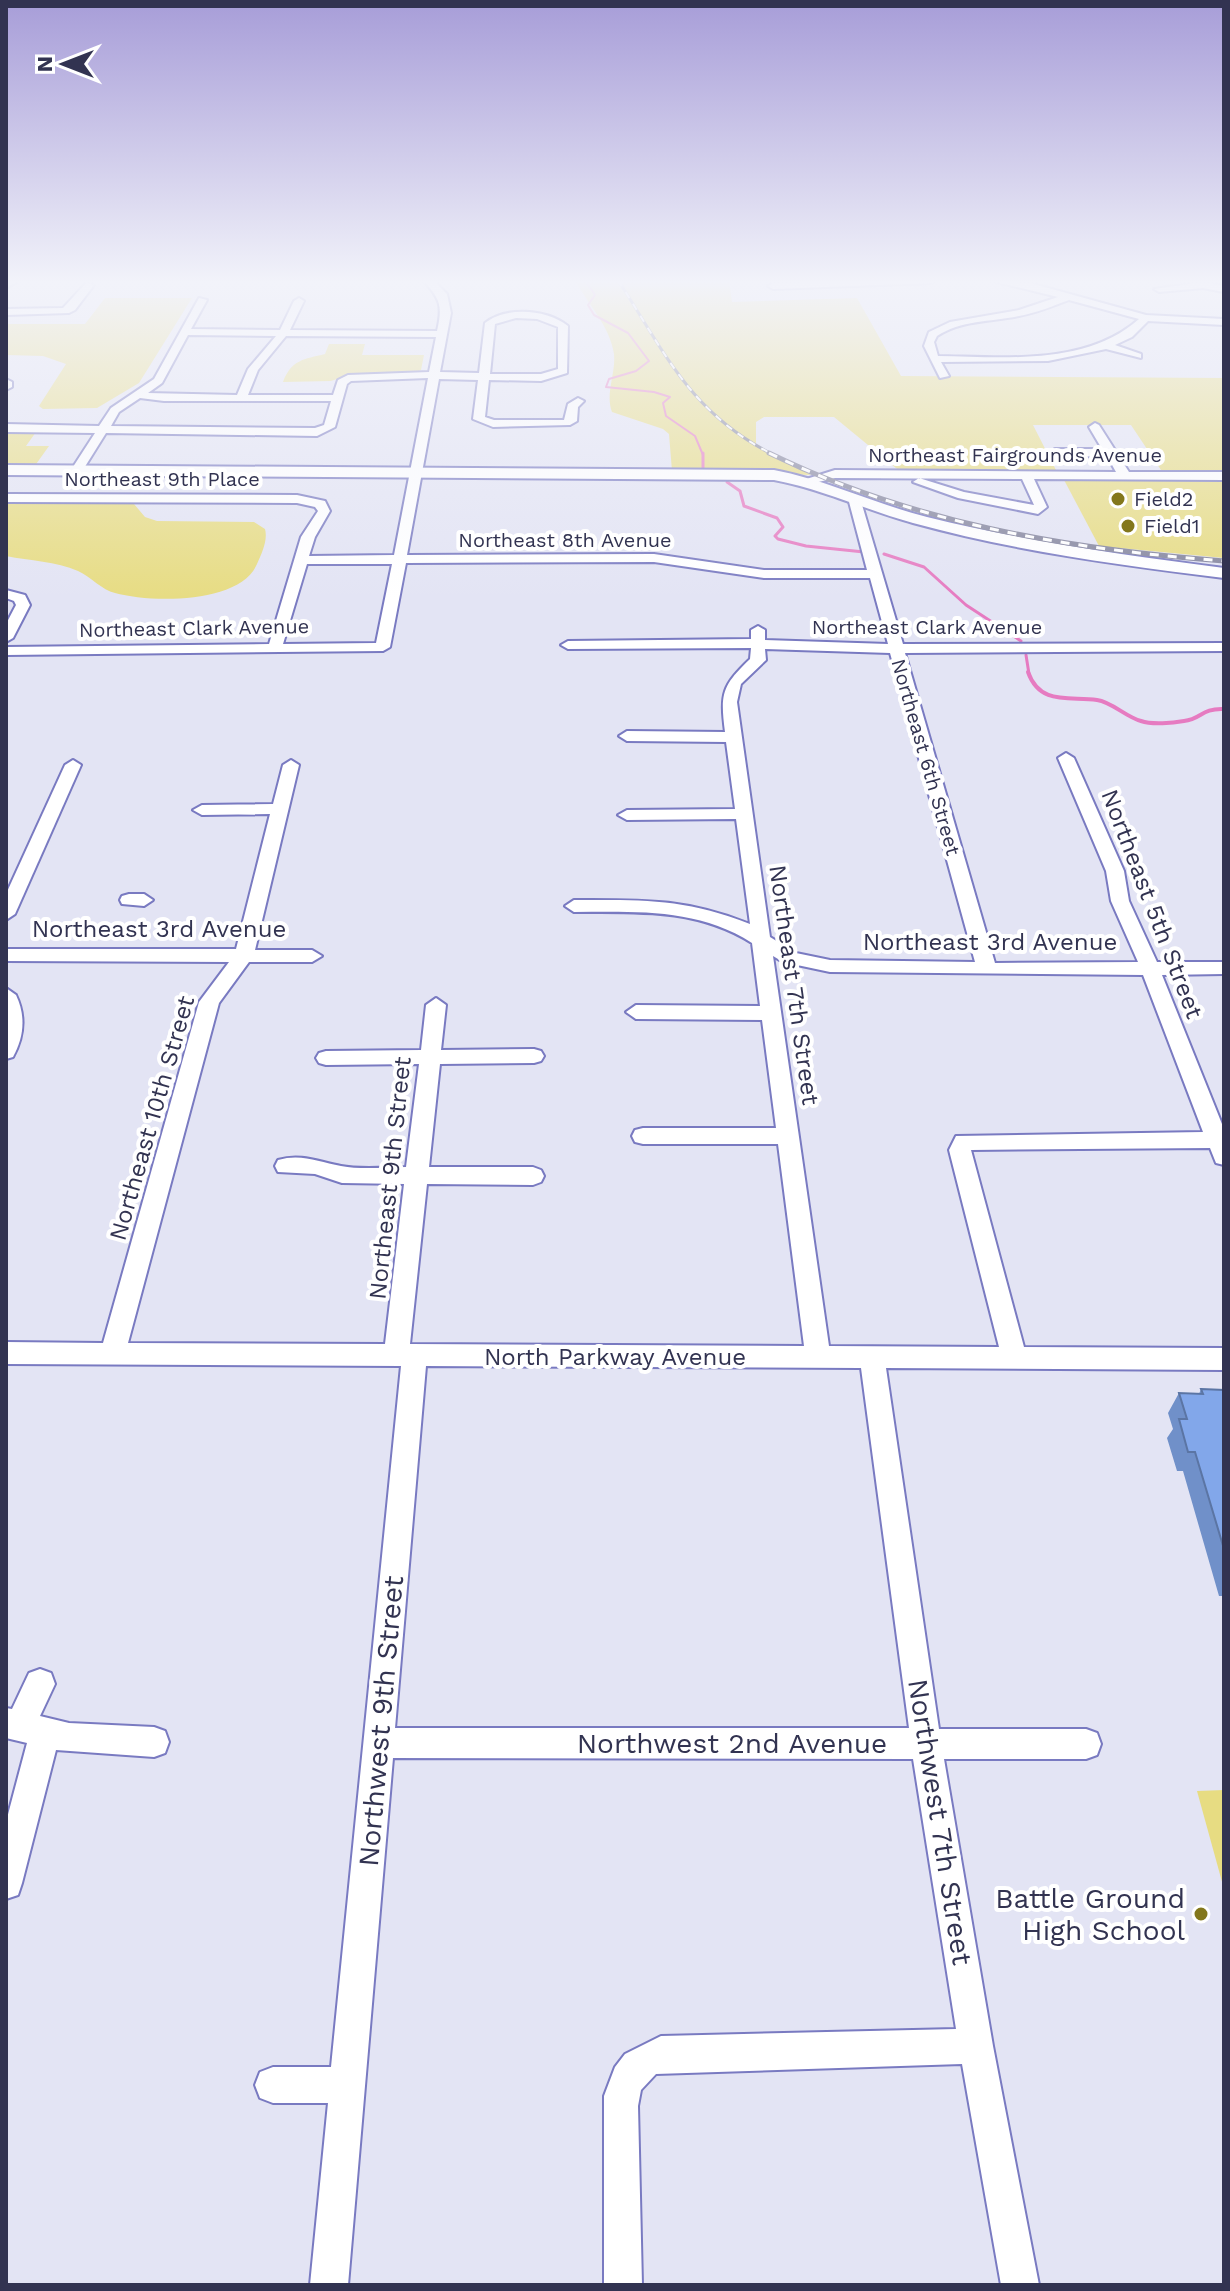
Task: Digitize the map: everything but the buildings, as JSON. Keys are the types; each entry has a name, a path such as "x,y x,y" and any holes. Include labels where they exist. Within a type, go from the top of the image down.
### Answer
{"main road":[{"path":"6,470 760,474 806,481 916,519 1027,545 1224,573"}],"street":[{"path":"77,470 115,410 150,387"},
{"path":"241,398 246,387"},
{"path":"6,428 324,430 329,426 340,387"},
{"path":"400,560 431,387"},
{"path":"482,387 479,419 482,422 566,423 571,421 572,406 578,401"},
{"path":"139,395 337,398"},
{"path":"1095,427 1125,476"},
{"path":"1055,453 1110,452"},
{"name":"Northeast Fairgrounds Avenue","path":"806,481 835,474 1224,476"},
{"path":"902,475 962,495 1045,514 1026,475"},
{"name":"Northeast 9th Place","path":"6,498 297,499 317,502 324,511 308,537 300,560"},
{"name":"Northeast 6th Street","path":"854,498 877,574 894,649 987,969"},
{"name":"Northeast 8th Avenue","path":"300,560 654,558 764,574 877,574"},
{"path":"275,647 300,560"},
{"name":"Northeast Clark Avenue","path":"6,651 383,647 400,560"},
{"path":"6,638 22,609 13,596"},
{"name":"Northeast Clark Avenue","path":"568,645 629,645 759,637 894,649 1224,647"},
{"name":"Northeast 7th Street","path":"759,637 760,654 732,688 729,702 818,1358"},
{"path":"627,736 735,737"},
{"name":"Northeast 5th Street","path":"1066,758 1115,871 1120,901 1220,1149"},
{"path":"6,914 73,765"},
{"name":"Northeast 10th Street","path":"113,1353 209,1002 244,955 291,765"},
{"path":"202,810 281,809"},
{"path":"627,815 746,814"},
{"name":"Northeast 3rd Avenue","path":"574,906 638,905 682,909 727,921 790,958 830,966 1224,968"},
{"name":"Northeast 3rd Avenue","path":"6,955 312,956"},
{"path":"6,995 14,1015 6,1050"},
{"name":"Northeast 9th Street","path":"405,1357 415,1176 436,1005"},
{"path":"636,1012 772,1013"},
{"path":"326,1058 534,1056"},
{"path":"643,1136 788,1136"},
{"path":"1014,1358 960,1150 964,1142 979,1139 1220,1149"},
{"path":"286,1166 316,1166 342,1175 533,1176"},
{"name":"North Parkway Avenue","path":"6,1353 1224,1359"},
{"name":"Northwest 9th Street","path":"329,2285 379,1743 405,1357"},
{"name":"Northwest 7th Street","path":"872,1358 926,1743 976,2046 1020,2285"},
{"path":"6,1883 23,1728 40,1684"},
{"path":"23,1728 90,1741 154,1742"},
{"name":"Northwest 2nd Avenue","path":"379,1743 1086,1744"},
{"path":"623,2285 620,2106 624,2084 635,2067 647,2058 661,2054 976,2046"},
{"path":"273,2085 348,2085"}],"shaded area":[{"path":"51,387 132,387 97,408 43,409 39,406"},
{"path":"611,387 1224,387 1224,474 1163,473 1131,425 1033,425 1058,474 902,473 834,417 764,417 756,422 756,446 811,475 672,471 669,434 663,429 612,412"},
{"path":"6,432 36,432 26,446 49,446 34,467 6,467"},
{"path":"1063,478 1224,479 1224,558 1099,546"},
{"path":"6,502 134,504 145,517 157,521 254,522 265,529 265,542 257,564 247,577 233,587 171,599 131,596 110,591 70,568 6,556"},
{"path":"1224,1790 1224,1889 1197,1791"}],"waterway":[{"path":"606,387 654,392 670,397 663,403 666,416 695,436 703,455"},
{"path":"703,455 703,469"},
{"path":"727,482 740,491 744,506 777,518 783,527 775,536 778,539 806,546 864,552"},
{"path":"884,554 924,567 966,605 1021,641"},
{"path":"1026,655 1029,674"},
{"path":"1028,672 1033,683 1048,695 1103,701 1146,722 1184,721 1211,710 1224,709"}],"railway":[{"path":"688,387 721,421 774,455"},
{"path":"769,453 878,498 991,529 1107,549 1224,561"}],"place":[{"name":"Field2","path":"1118,499"},
{"name":"Field1","path":"1128,526"},
{"name":"Battle Ground High School","path":"1201,1914"}]}
